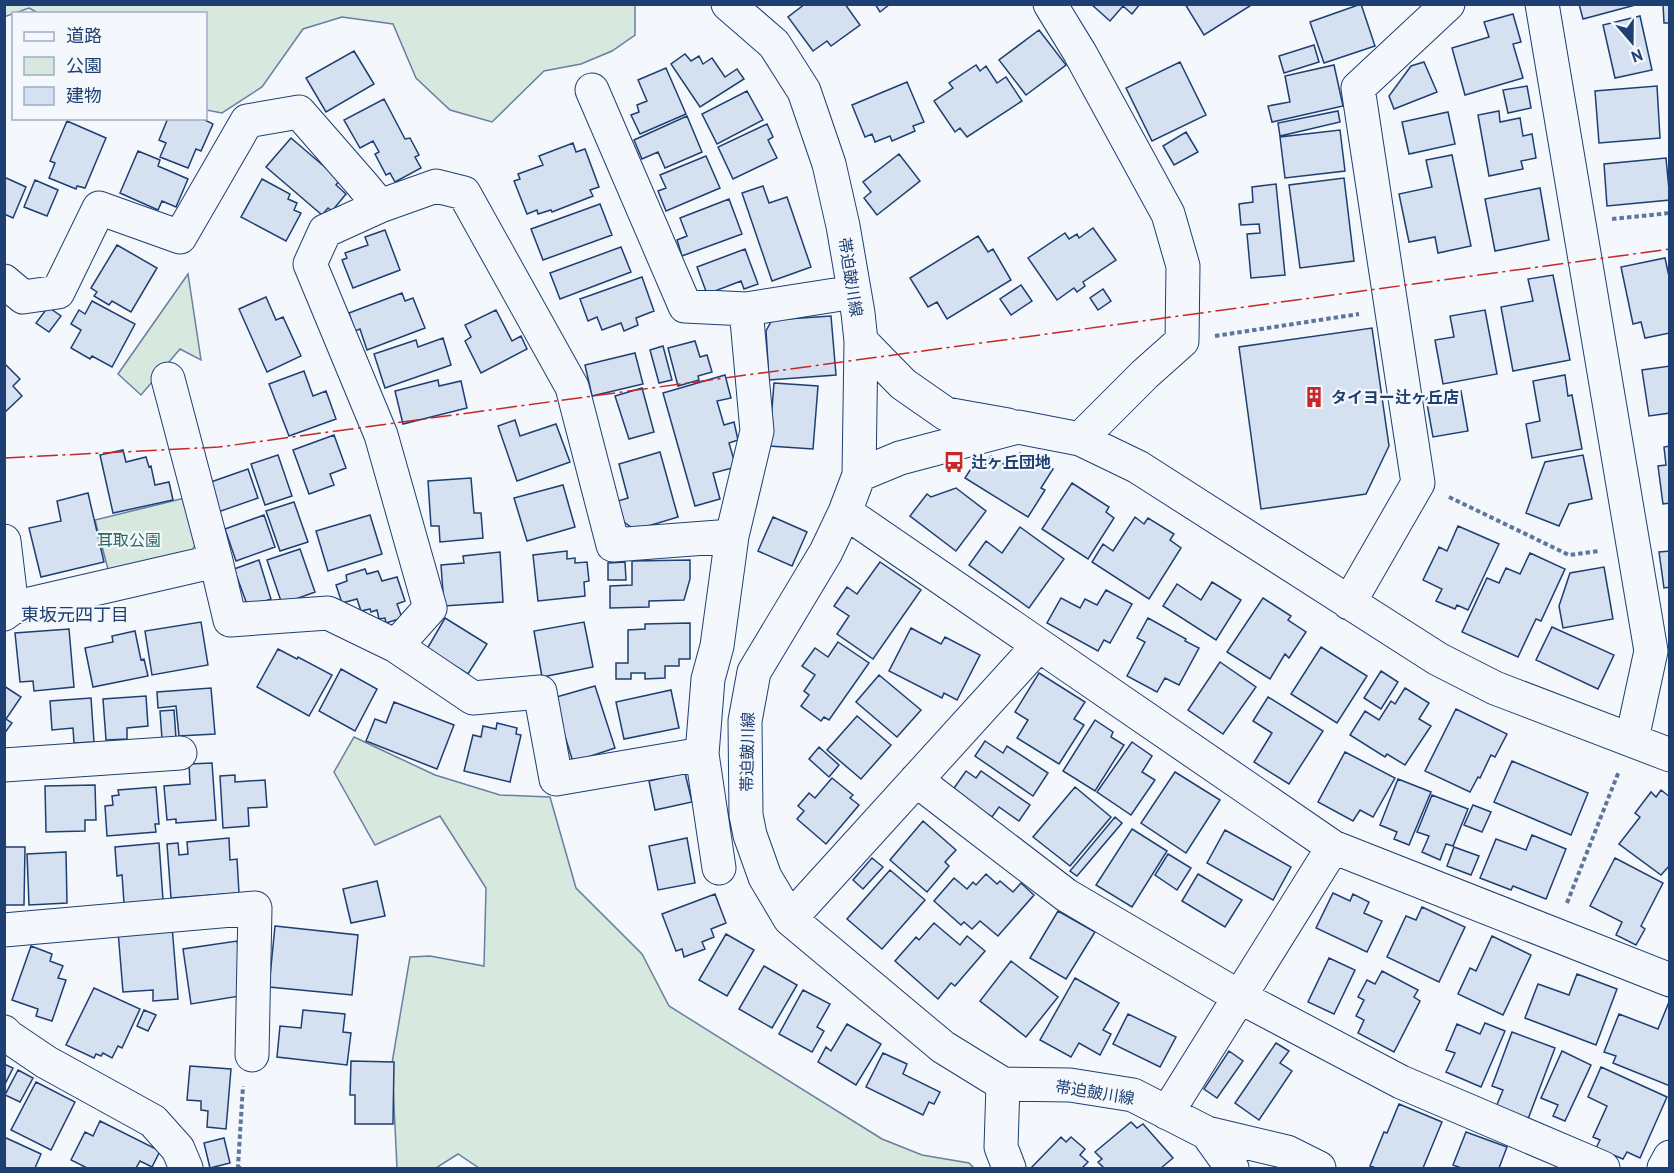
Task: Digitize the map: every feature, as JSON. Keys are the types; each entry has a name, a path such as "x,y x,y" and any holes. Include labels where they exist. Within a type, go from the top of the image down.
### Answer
{"street":[{"name":"帯迫皷川線","path":"728,4 774,44 804,91 829,164 843,226 861,340 859,475 845,512 825,552 754,672 744,721 746,815 750,835 765,877 790,919 943,1047 1003,1084 1070,1085 1133,1095 1207,1133 1232,1168"},
{"path":"1050,4 1080,53 1168,214 1184,266 1182,341 1145,374 1080,439"},
{"path":"1349,603 1418,483 1358,88 1448,4"},
{"path":"1542,4 1651,651 1632,739"},
{"path":"592,90 685,306 746,309 854,292"},
{"path":"4,281 22,297 58,292 99,208 180,237 247,121 299,112 380,206"},
{"path":"396,646 430,608 381,435 310,264 325,231 380,206 436,186 464,193 572,387 613,545 732,536"},
{"path":"719,868 702,754 708,678 717,646 732,536 757,431 746,309"},
{"path":"861,340 903,384 946,414 1080,439 1138,467 1438,659 1496,688 1670,755"},
{"path":"168,379 230,620 328,613 396,646 473,698 540,692 556,779 702,754"},
{"path":"859,475 900,458 1018,427"},
{"path":"845,512 1332,847 1670,980"},
{"path":"4,541 8,611 216,561"},
{"path":"790,919 1038,646"},
{"path":"4,765 180,753"},
{"path":"916,780 1066,895 1238,996 1401,1083 1603,1168"},
{"path":"1167,1113 1332,847"},
{"path":"4,930 255,908 252,1055"},
{"path":"4,1032 46,1062 153,1121 178,1149 186,1168"},
{"path":"1003,1084 1001,1147 1009,1168"},
{"path":"1207,1133 1287,1152 1319,1168"},
{"path":"1664,1168 1670,1157"}],"path":[{"path":"1579,223 1670,213"},
{"path":"1182,341 1391,309"},
{"path":"1418,483 1569,555 1633,546"},
{"path":"1555,934 1632,739"},
{"path":"240,1168 238,1166 245,1065 252,1055"}],"green space":[{"path":"5,4 635,5 635,35 612,51 581,64 544,71 492,122 450,110 416,78 393,24 342,17 303,29 262,87 222,113 207,110 207,12 36,12 29,8 12,12 4,17"},
{"path":"188,274 201,360 180,349 141,395 118,374"},
{"name":"耳取公園","path":"189,497 199,541 190,552 109,573 95,520"},
{"path":"354,737 435,775 500,795 550,797 576,888 642,954 669,1006 882,1139 922,1155 969,1163 974,1168 479,1168 458,1154 436,1168 397,1168 392,1063 410,957 430,956 484,966 486,888 440,816 375,845 334,772"}],"building":[{"path":"805,4 845,4 860,25 831,46 827,41 813,51 788,17"},
{"path":"875,4 890,4 880,12"},
{"path":"1091,4 1140,4 1132,14 1123,6 1110,21"},
{"path":"1185,4 1253,4 1204,35"},
{"path":"1361,4 1375,46 1324,63 1310,22"},
{"path":"1579,4 1639,4 1583,19"},
{"path":"1663,4 1670,4 1670,23 1664,23"},
{"path":"1513,14 1521,42 1513,44 1523,78 1465,95 1452,48 1489,37 1484,22"},
{"path":"1640,16 1652,70 1615,78 1603,25"},
{"path":"1039,30 1066,65 1026,95 999,60"},
{"path":"1314,45 1319,62 1284,73 1279,56"},
{"path":"354,51 374,84 326,112 306,78"},
{"path":"685,54 691,61 699,56 703,64 712,58 725,77 737,69 744,79 700,107 671,64"},
{"path":"1180,62 1206,115 1152,141 1126,88"},
{"path":"1424,62 1437,92 1394,109 1389,96 1411,66"},
{"path":"976,65 980,71 986,66 997,83 1006,77 1022,101 967,137 960,128 955,132 934,101 953,88 949,83"},
{"path":"1334,65 1343,106 1272,122 1268,106 1290,102 1285,76"},
{"path":"666,68 686,114 640,134 631,115 639,112 637,105 647,101 638,80"},
{"path":"907,82 924,122 913,126 915,131 892,141 890,136 875,142 872,134 865,137 852,105"},
{"path":"1527,86 1531,108 1508,113 1503,90"},
{"path":"1657,86 1660,138 1599,143 1595,91"},
{"path":"747,91 763,120 717,144 702,114"},
{"path":"384,99 405,139 410,138 419,155 415,157 421,168 395,182 390,173 386,175 375,154 379,152 373,141 360,148 344,120"},
{"path":"1338,111 1340,122 1280,136 1278,123"},
{"path":"1499,111 1500,122 1520,118 1523,136 1532,134 1536,158 1521,161 1523,169 1489,176 1478,115"},
{"path":"1448,112 1455,144 1409,154 1402,122"},
{"path":"687,116 702,152 665,168 658,152 642,159 634,140"},
{"path":"167,120 205,120 213,124 201,151 196,149 188,168 160,157 166,143 159,140"},
{"path":"67,121 106,138 85,188 77,186 76,189 49,178 55,163 50,161"},
{"path":"767,124 773,137 768,140 777,158 733,179 718,147"},
{"path":"1340,130 1345,171 1285,178 1280,137"},
{"path":"1186,132 1198,152 1174,165 1163,146"},
{"path":"291,138 340,180 336,185 346,194 332,211 328,208 322,215 266,167"},
{"path":"573,143 576,152 585,149 599,187 590,190 593,196 552,212 551,210 538,214 537,210 527,214 514,181 520,179 518,174 543,165 539,156"},
{"path":"138,151 160,160 158,166 188,179 176,207 162,201 158,210 120,193"},
{"path":"899,154 920,181 877,215 864,198 871,192 863,182"},
{"path":"1452,155 1471,246 1438,253 1435,237 1409,242 1399,194 1432,187 1426,160"},
{"path":"706,156 720,188 666,211 658,191 666,188 660,175"},
{"path":"1666,158 1670,200 1607,206 1604,164"},
{"path":"4,177 26,187 13,218 4,214"},
{"path":"1344,178 1354,261 1300,268 1289,185"},
{"path":"262,179 290,194 288,199 297,203 294,210 301,213 286,241 241,217"},
{"path":"35,180 58,190 47,216 24,207"},
{"path":"1276,184 1285,275 1251,278 1247,234 1260,233 1259,224 1241,225 1239,204 1253,202 1252,187"},
{"path":"763,186 769,203 787,197 811,267 772,281 742,193"},
{"path":"1540,188 1549,240 1495,251 1485,199"},
{"path":"729,199 742,234 682,256 677,240 687,236 680,218"},
{"path":"600,204 612,235 543,260 531,229"},
{"path":"1093,228 1116,260 1083,282 1085,286 1077,292 1074,288 1057,300 1028,258 1065,233 1069,239 1077,234 1079,238"},
{"path":"385,230 400,270 353,288 342,260 347,258 345,253 368,245 365,237"},
{"path":"978,236 988,252 993,249 1011,280 947,319 937,302 928,307 910,278"},
{"path":"117,245 157,268 131,312 112,301 109,305 94,296 97,292 91,288"},
{"path":"621,247 631,272 560,299 550,273"},
{"path":"745,249 758,284 744,289 741,281 707,294 697,267"},
{"path":"1665,258 1670,281 1670,333 1645,338 1641,322 1633,324 1621,267"},
{"path":"1553,275 1570,360 1513,371 1501,307 1533,301 1528,279"},
{"path":"642,277 654,311 636,318 638,325 624,331 621,323 602,330 597,317 588,321 580,299"},
{"path":"1021,285 1032,301 1011,315 1000,299"},
{"path":"1103,289 1111,301 1098,310 1090,298"},
{"path":"402,293 405,301 413,298 425,328 367,350 360,329 355,331 349,313"},
{"path":"266,297 276,320 283,317 301,356 267,372 239,309"},
{"path":"92,301 135,324 112,367 92,356 90,359 71,348 81,330 71,324 79,310 85,314"},
{"path":"48,307 61,316 49,332 36,323"},
{"path":"496,310 512,341 521,336 527,349 481,373 465,341 471,337 465,325"},
{"path":"1485,310 1497,374 1443,384 1435,340 1454,337 1450,316"},
{"path":"831,316 836,375 769,380 766,331 772,320"},
{"name":"タイヨー辻ヶ丘店","path":"1372,328 1389,446 1366,494 1261,509 1239,347"},
{"path":"443,338 451,365 385,388 374,354 416,340 418,347"},
{"path":"695,341 700,357 707,355 712,372 698,376 699,380 678,386 668,348"},
{"path":"663,346 672,380 659,383 650,350"},
{"path":"635,353 643,384 592,396 585,365"},
{"path":"4,363 20,379 13,386 22,396 4,413"},
{"path":"1670,366 1670,413 1649,416 1642,370"},
{"path":"304,371 313,396 326,391 336,419 289,436 269,384"},
{"path":"725,375 731,398 717,401 724,425 734,422 738,440 729,443 736,467 713,473 720,499 695,506 663,393"},
{"path":"1565,375 1568,396 1572,395 1582,449 1532,458 1526,424 1540,421 1533,381"},
{"path":"438,380 439,386 461,381 467,408 403,424 395,391"},
{"path":"774,383 818,386 813,449 769,446"},
{"path":"642,388 654,432 629,439 615,396"},
{"path":"1461,391 1468,431 1433,437 1426,398"},
{"path":"515,420 520,436 556,424 570,462 517,481 498,426"},
{"path":"334,435 346,468 330,474 334,485 309,494 293,450"},
{"path":"1670,446 1670,503 1663,504 1658,466 1666,465 1664,447"},
{"path":"123,450 126,462 146,457 149,467 151,466 155,485 169,482 173,500 113,513 100,455"},
{"path":"660,452 678,517 635,530 624,522 618,501 628,498 619,464"},
{"path":"1020,453 1028,458 1030,454 1053,469 1041,488 1045,490 1028,517 965,478 976,461 985,466 991,456 1010,468"},
{"path":"278,455 292,496 265,505 251,464"},
{"path":"1583,455 1592,499 1569,504 1559,526 1526,513 1545,462"},
{"path":"248,469 258,498 218,512 208,483"},
{"path":"471,478 474,513 481,513 483,538 440,542 439,526 431,526 428,481"},
{"path":"1072,483 1109,507 1106,512 1114,518 1088,559 1042,529"},
{"path":"563,485 575,527 527,541 514,498"},
{"path":"956,488 986,511 956,551 910,516 927,494 931,497"},
{"path":"88,493 104,562 41,577 29,528 61,521 57,501"},
{"path":"294,502 308,542 280,551 266,511"},
{"path":"264,515 275,547 236,561 225,529"},
{"path":"370,515 382,554 328,571 316,531"},
{"path":"773,517 807,532 792,566 758,551"},
{"path":"1135,517 1144,524 1148,518 1174,534 1170,540 1181,548 1149,599 1092,562 1103,544 1113,551"},
{"path":"1458,526 1499,544 1468,610 1457,605 1455,609 1436,601 1442,589 1423,580 1439,547 1447,551"},
{"path":"1020,527 1064,559 1029,608 969,565 986,541 1002,553"},
{"path":"300,549 315,592 282,604 267,560"},
{"path":"567,551 567,559 575,558 575,563 587,562 589,581 584,582 585,596 538,601 533,555"},
{"path":"1670,551 1670,587 1664,588 1659,552"},
{"path":"500,552 503,602 444,606 441,565 464,563 463,556"},
{"path":"1530,553 1565,569 1541,621 1536,619 1518,657 1462,632 1487,578 1499,583 1506,568 1520,574"},
{"path":"259,560 271,599 248,607 234,569"},
{"path":"690,560 690,579 684,600 649,601 649,607 610,608 610,586 632,585 632,561"},
{"path":"625,562 626,580 608,580 608,563"},
{"path":"880,562 921,590 873,659 837,634 849,616 834,606 847,587 857,594"},
{"path":"1604,567 1613,619 1563,628 1559,606 1570,573"},
{"path":"365,569 367,574 378,571 382,581 397,577 405,601 397,604 402,618 386,623 385,618 379,619 377,610 361,611 357,599 342,603 336,585 347,581 346,575"},
{"path":"1212,582 1241,600 1216,640 1163,606 1177,584 1201,600"},
{"path":"1106,590 1132,604 1110,643 1104,640 1098,651 1047,623 1061,598 1080,608 1085,599 1097,605"},
{"path":"1263,598 1291,616 1288,620 1306,632 1289,658 1285,654 1270,679 1227,652"},
{"path":"445,618 487,644 468,674 427,649"},
{"path":"1148,618 1199,648 1179,685 1165,678 1157,692 1127,676 1145,642 1137,638"},
{"path":"201,622 208,665 152,675 145,631"},
{"path":"584,622 593,667 542,677 534,631"},
{"path":"690,623 690,659 679,659 679,666 665,666 665,678 645,679 645,673 631,673 631,679 616,679 616,663 628,663 628,630 645,629 645,624"},
{"path":"1552,627 1614,655 1598,689 1536,660"},
{"path":"911,628 941,644 945,637 980,655 957,700 944,693 942,698 889,671"},
{"path":"69,629 74,687 34,691 33,681 20,682 15,633"},
{"path":"135,631 141,660 144,659 148,676 93,687 85,648 113,642 112,636"},
{"path":"838,642 869,663 829,720 824,717 821,721 801,706 809,695 804,691 815,675 802,666 815,648 828,657"},
{"path":"1321,647 1367,676 1337,723 1291,694"},
{"path":"278,649 332,675 309,716 257,687"},
{"path":"1220,662 1256,687 1223,734 1188,710"},
{"path":"341,669 377,689 355,731 319,711"},
{"path":"1381,671 1398,682 1381,709 1364,698"},
{"path":"1039,673 1085,702 1074,719 1084,725 1059,764 1017,738 1028,720 1015,712"},
{"path":"879,675 921,710 897,737 856,702"},
{"path":"4,686 21,697 6,719 12,723 4,734"},
{"path":"595,686 615,748 573,762 553,698"},
{"path":"211,688 215,734 179,736 176,706 158,708 157,692"},
{"path":"1405,688 1429,703 1419,719 1431,726 1405,765 1387,754 1385,757 1350,735 1365,711 1379,720 1391,701 1395,704"},
{"path":"671,690 679,728 624,739 616,702"},
{"path":"146,696 148,726 127,728 127,739 106,740 103,699"},
{"path":"1268,697 1323,731 1289,784 1254,762 1272,733 1253,721"},
{"path":"91,698 94,742 74,743 73,728 52,730 50,701"},
{"path":"394,702 454,725 437,769 366,741 375,719 386,723"},
{"path":"1456,709 1507,734 1495,757 1491,755 1470,792 1425,771"},
{"path":"174,710 176,738 162,739 160,711"},
{"path":"857,716 891,745 861,779 827,750"},
{"path":"1095,720 1113,732 1111,737 1124,745 1095,791 1063,771"},
{"path":"497,723 517,728 516,734 521,735 510,782 464,771 473,735 481,737 483,726 496,729"},
{"path":"985,741 1003,753 1007,746 1048,773 1033,796 975,756"},
{"path":"1132,742 1152,756 1142,772 1155,780 1131,815 1097,792"},
{"path":"819,747 839,765 829,777 809,759"},
{"path":"1345,752 1395,778 1373,817 1360,810 1353,821 1318,802"},
{"path":"1512,761 1588,793 1571,835 1494,802"},
{"path":"212,763 216,820 176,823 176,819 167,820 164,786 190,784 189,764"},
{"path":"966,771 976,778 981,771 1030,805 1019,821 999,807 992,817 952,791"},
{"path":"1175,772 1220,800 1186,853 1141,823"},
{"path":"685,773 692,802 655,810 649,781"},
{"path":"235,775 235,782 265,780 267,807 248,808 249,826 223,828 220,776"},
{"path":"832,778 853,795 850,798 859,805 826,844 797,819 804,811 798,806 809,793 815,798"},
{"path":"1398,779 1431,792 1409,845 1394,839 1397,832 1380,825"},
{"path":"95,785 96,820 85,820 85,831 46,832 45,786"},
{"path":"156,787 159,824 155,824 156,832 107,836 105,806 113,805 112,796 119,795 118,790"},
{"path":"1075,787 1111,817 1070,866 1033,837"},
{"path":"1661,790 1670,797 1670,865 1661,875 1619,844 1640,817 1635,813 1651,792 1656,797"},
{"path":"1432,795 1468,809 1453,846 1446,844 1440,860 1422,852 1429,836 1417,832"},
{"path":"1473,805 1491,812 1482,832 1464,825"},
{"path":"1115,817 1122,823 1077,876 1070,871"},
{"path":"923,821 956,850 945,862 949,866 927,892 890,860"},
{"path":"1132,829 1167,851 1132,907 1096,885"},
{"path":"1225,830 1291,867 1273,900 1207,863"},
{"path":"1532,835 1566,849 1546,899 1513,886 1511,890 1480,878 1496,839 1526,850"},
{"path":"229,838 230,860 237,859 239,893 171,898 167,844 178,843 179,855 188,854 187,842"},
{"path":"687,838 695,883 658,890 649,846"},
{"path":"159,843 163,900 124,903 122,875 117,876 115,847"},
{"path":"4,847 25,847 24,905 4,905"},
{"path":"1454,847 1479,856 1471,875 1447,866"},
{"path":"66,852 67,903 29,905 27,854"},
{"path":"1168,854 1191,868 1177,890 1155,875"},
{"path":"872,858 883,867 863,889 853,880"},
{"path":"1615,858 1663,883 1641,926 1645,929 1636,945 1616,935 1622,922 1590,906"},
{"path":"890,870 925,900 882,949 847,919"},
{"path":"986,874 997,884 1000,881 1013,892 1021,883 1034,895 998,936 980,921 972,929 964,922 961,925 934,901 954,878 967,889 973,882 976,885"},
{"path":"1198,874 1242,900 1225,927 1182,901"},
{"path":"377,881 385,916 351,923 343,889"},
{"path":"1333,893 1350,901 1353,894 1369,902 1364,913 1382,921 1367,952 1316,928"},
{"path":"715,894 726,923 711,929 714,937 702,942 705,949 684,957 682,949 676,951 662,914"},
{"path":"1422,907 1465,927 1439,982 1387,957 1406,916 1416,920"},
{"path":"1058,911 1095,932 1066,979 1030,958"},
{"path":"934,923 960,945 967,936 985,951 955,986 951,983 938,999 895,961 916,937 919,940"},
{"path":"172,926 178,999 153,1001 153,990 123,992 118,931"},
{"path":"275,926 358,935 352,995 269,987"},
{"path":"726,934 754,950 727,996 699,980"},
{"path":"1492,936 1531,955 1503,1015 1458,994 1470,968 1476,971"},
{"path":"237,941 246,995 191,1004 183,949"},
{"path":"31,946 52,954 50,961 63,966 58,978 66,980 52,1021 36,1016 38,1009 12,1000"},
{"path":"1329,958 1355,970 1334,1014 1308,1002"},
{"path":"1011,961 1058,997 1026,1037 980,1001"},
{"path":"764,966 797,985 772,1028 739,1009"},
{"path":"1382,971 1418,990 1414,997 1420,1001 1394,1052 1358,1033 1364,1020 1356,1016 1364,1000 1358,997 1367,980 1375,984"},
{"path":"1577,974 1617,989 1596,1045 1525,1018 1538,984 1569,995"},
{"path":"1075,978 1119,1003 1103,1030 1111,1034 1100,1055 1079,1043 1071,1057 1040,1040"},
{"path":"94,988 140,1009 122,1048 118,1046 112,1058 103,1053 101,1056 96,1054 94,1058 66,1045"},
{"path":"803,990 830,1004 817,1027 824,1031 812,1052 779,1034"},
{"path":"1669,1002 1670,1086 1613,1063 1616,1056 1604,1052 1619,1014 1658,1029"},
{"path":"144,1010 156,1015 148,1031 137,1026"},
{"path":"303,1010 345,1014 343,1032 351,1033 347,1065 277,1057 280,1026 301,1028"},
{"path":"1128,1014 1176,1037 1160,1067 1113,1044"},
{"path":"1485,1023 1505,1031 1481,1087 1446,1072 1455,1053 1446,1050 1457,1024 1480,1034"},
{"path":"847,1024 881,1044 856,1085 818,1062 826,1047 831,1051"},
{"path":"1512,1032 1555,1048 1528,1119 1496,1107 1503,1090 1492,1086"},
{"path":"1276,1043 1289,1051 1280,1063 1292,1071 1259,1120 1235,1103"},
{"path":"1229,1051 1243,1061 1217,1098 1204,1089"},
{"path":"1562,1051 1591,1065 1565,1121 1553,1116 1558,1105 1541,1098"},
{"path":"883,1053 907,1064 903,1074 940,1092 934,1104 929,1102 923,1115 866,1087"},
{"path":"351,1061 394,1062 393,1124 355,1124 355,1095 350,1095"},
{"path":"4,1064 13,1068 4,1086"},
{"path":"190,1066 231,1069 226,1129 207,1127 208,1111 201,1110 201,1101 187,1100"},
{"path":"1601,1067 1667,1097 1640,1158 1627,1152 1623,1159 1596,1148 1600,1140 1593,1137 1607,1106 1588,1097"},
{"path":"18,1070 33,1078 20,1102 5,1095"},
{"path":"36,1082 75,1102 51,1150 11,1130"},
{"path":"1399,1104 1442,1122 1423,1168 1370,1166 1384,1132 1387,1133"},
{"path":"100,1121 160,1151 152,1167 140,1161 136,1168 87,1168 71,1160 85,1132 93,1136"},
{"path":"1131,1122 1137,1128 1143,1124 1173,1158 1161,1168 1104,1168 1098,1162 1102,1159 1095,1152"},
{"path":"1466,1132 1507,1147 1499,1168 1461,1168 1453,1165"},
{"path":"4,1137 41,1154 35,1168 4,1168"},
{"path":"1061,1137 1066,1142 1071,1137 1085,1149 1080,1155 1088,1162 1082,1168 1031,1168"},
{"path":"224,1138 230,1163 210,1168 204,1143"}],"power":[{"path":"4,458 219,447 1670,249"}],"place":[{"name":"タイヨー辻ヶ丘店","path":"1314,397"},
{"name":"辻ヶ丘団地","path":"954,462"}],"district":[{"name":"東坂元四丁目","path":"75,614"}]}
